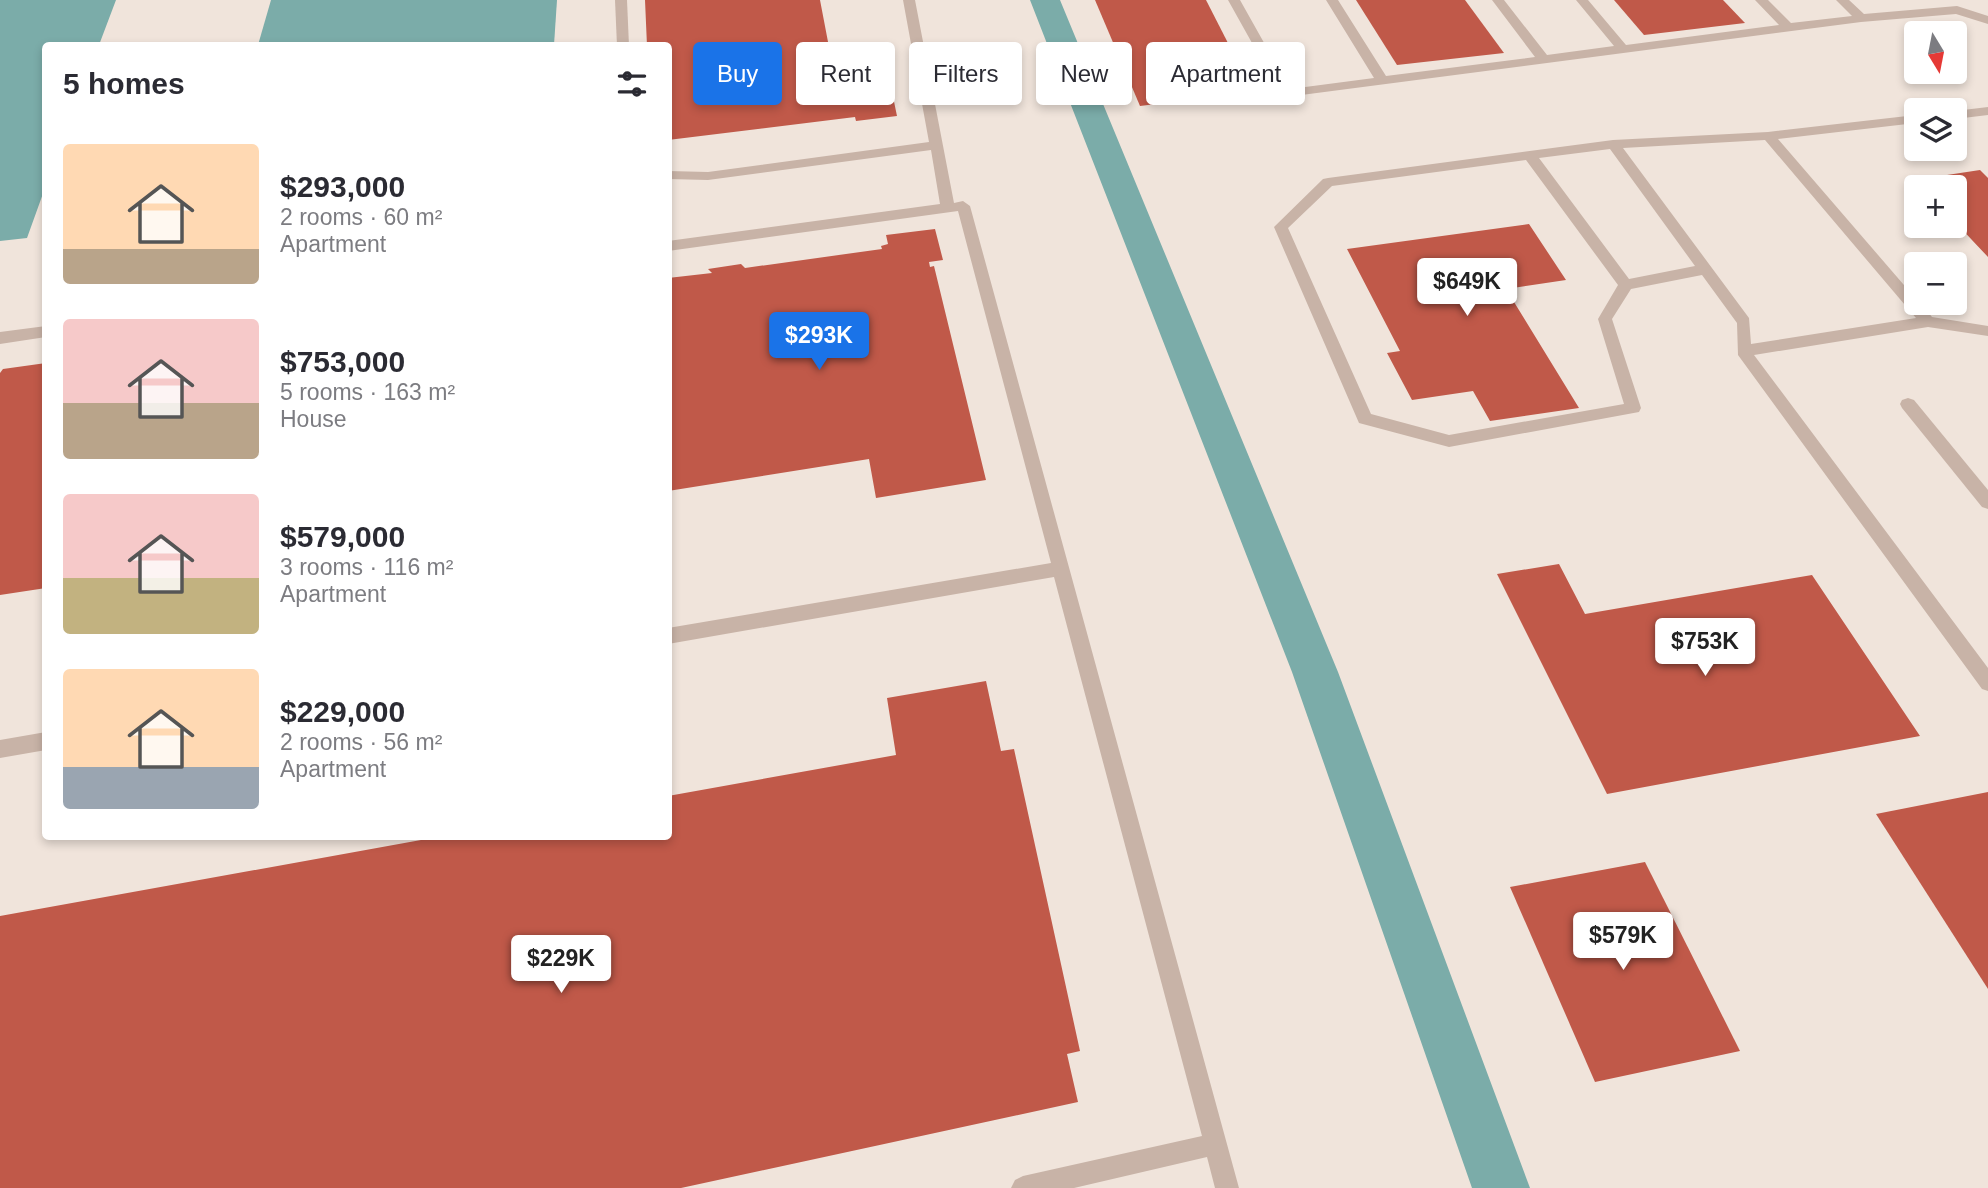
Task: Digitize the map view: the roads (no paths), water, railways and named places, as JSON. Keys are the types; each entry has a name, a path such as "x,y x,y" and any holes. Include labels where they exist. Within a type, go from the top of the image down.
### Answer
{"lane":[{"path":"621,0 622,42"},
{"path":"909,0 948,208"},
{"path":"1234,0 1286,93 1861,18 1957,10 1988,20"},
{"path":"1332,0 1382,80"},
{"path":"1498,0 1542,59"},
{"path":"1582,0 1623,50"},
{"path":"1760,0 1787,27"},
{"path":"1842,0 1861,18"},
{"path":"1967,114 1988,111"},
{"path":"1706,269 1626,285 1605,319 1633,408 1449,441 1365,419 1281,226 1328,182 1613,144 1768,136 1904,120"},
{"path":"1768,136 1927,322"},
{"path":"1613,144 1744,322 1743,351 1988,683"},
{"path":"672,175 708,176 936,145"},
{"path":"1529,154 1626,285"},
{"path":"672,245 963,206 1227,1188"},
{"path":"1743,351 1927,322 1988,331"},
{"path":"0,338 42,332"},
{"path":"1908,404 1988,502"},
{"path":"672,635 1061,569"},
{"path":"0,749 42,742"},
{"path":"1023,1188 1215,1144"}],"water":[{"path":"0,0 116,0 100,42 42,42 42,196 27,238 0,241"},
{"path":"271,0 557,0 554,42 259,42"}],"waterway":[{"path":"1045,0 1315,672 1501,1188"}]}
